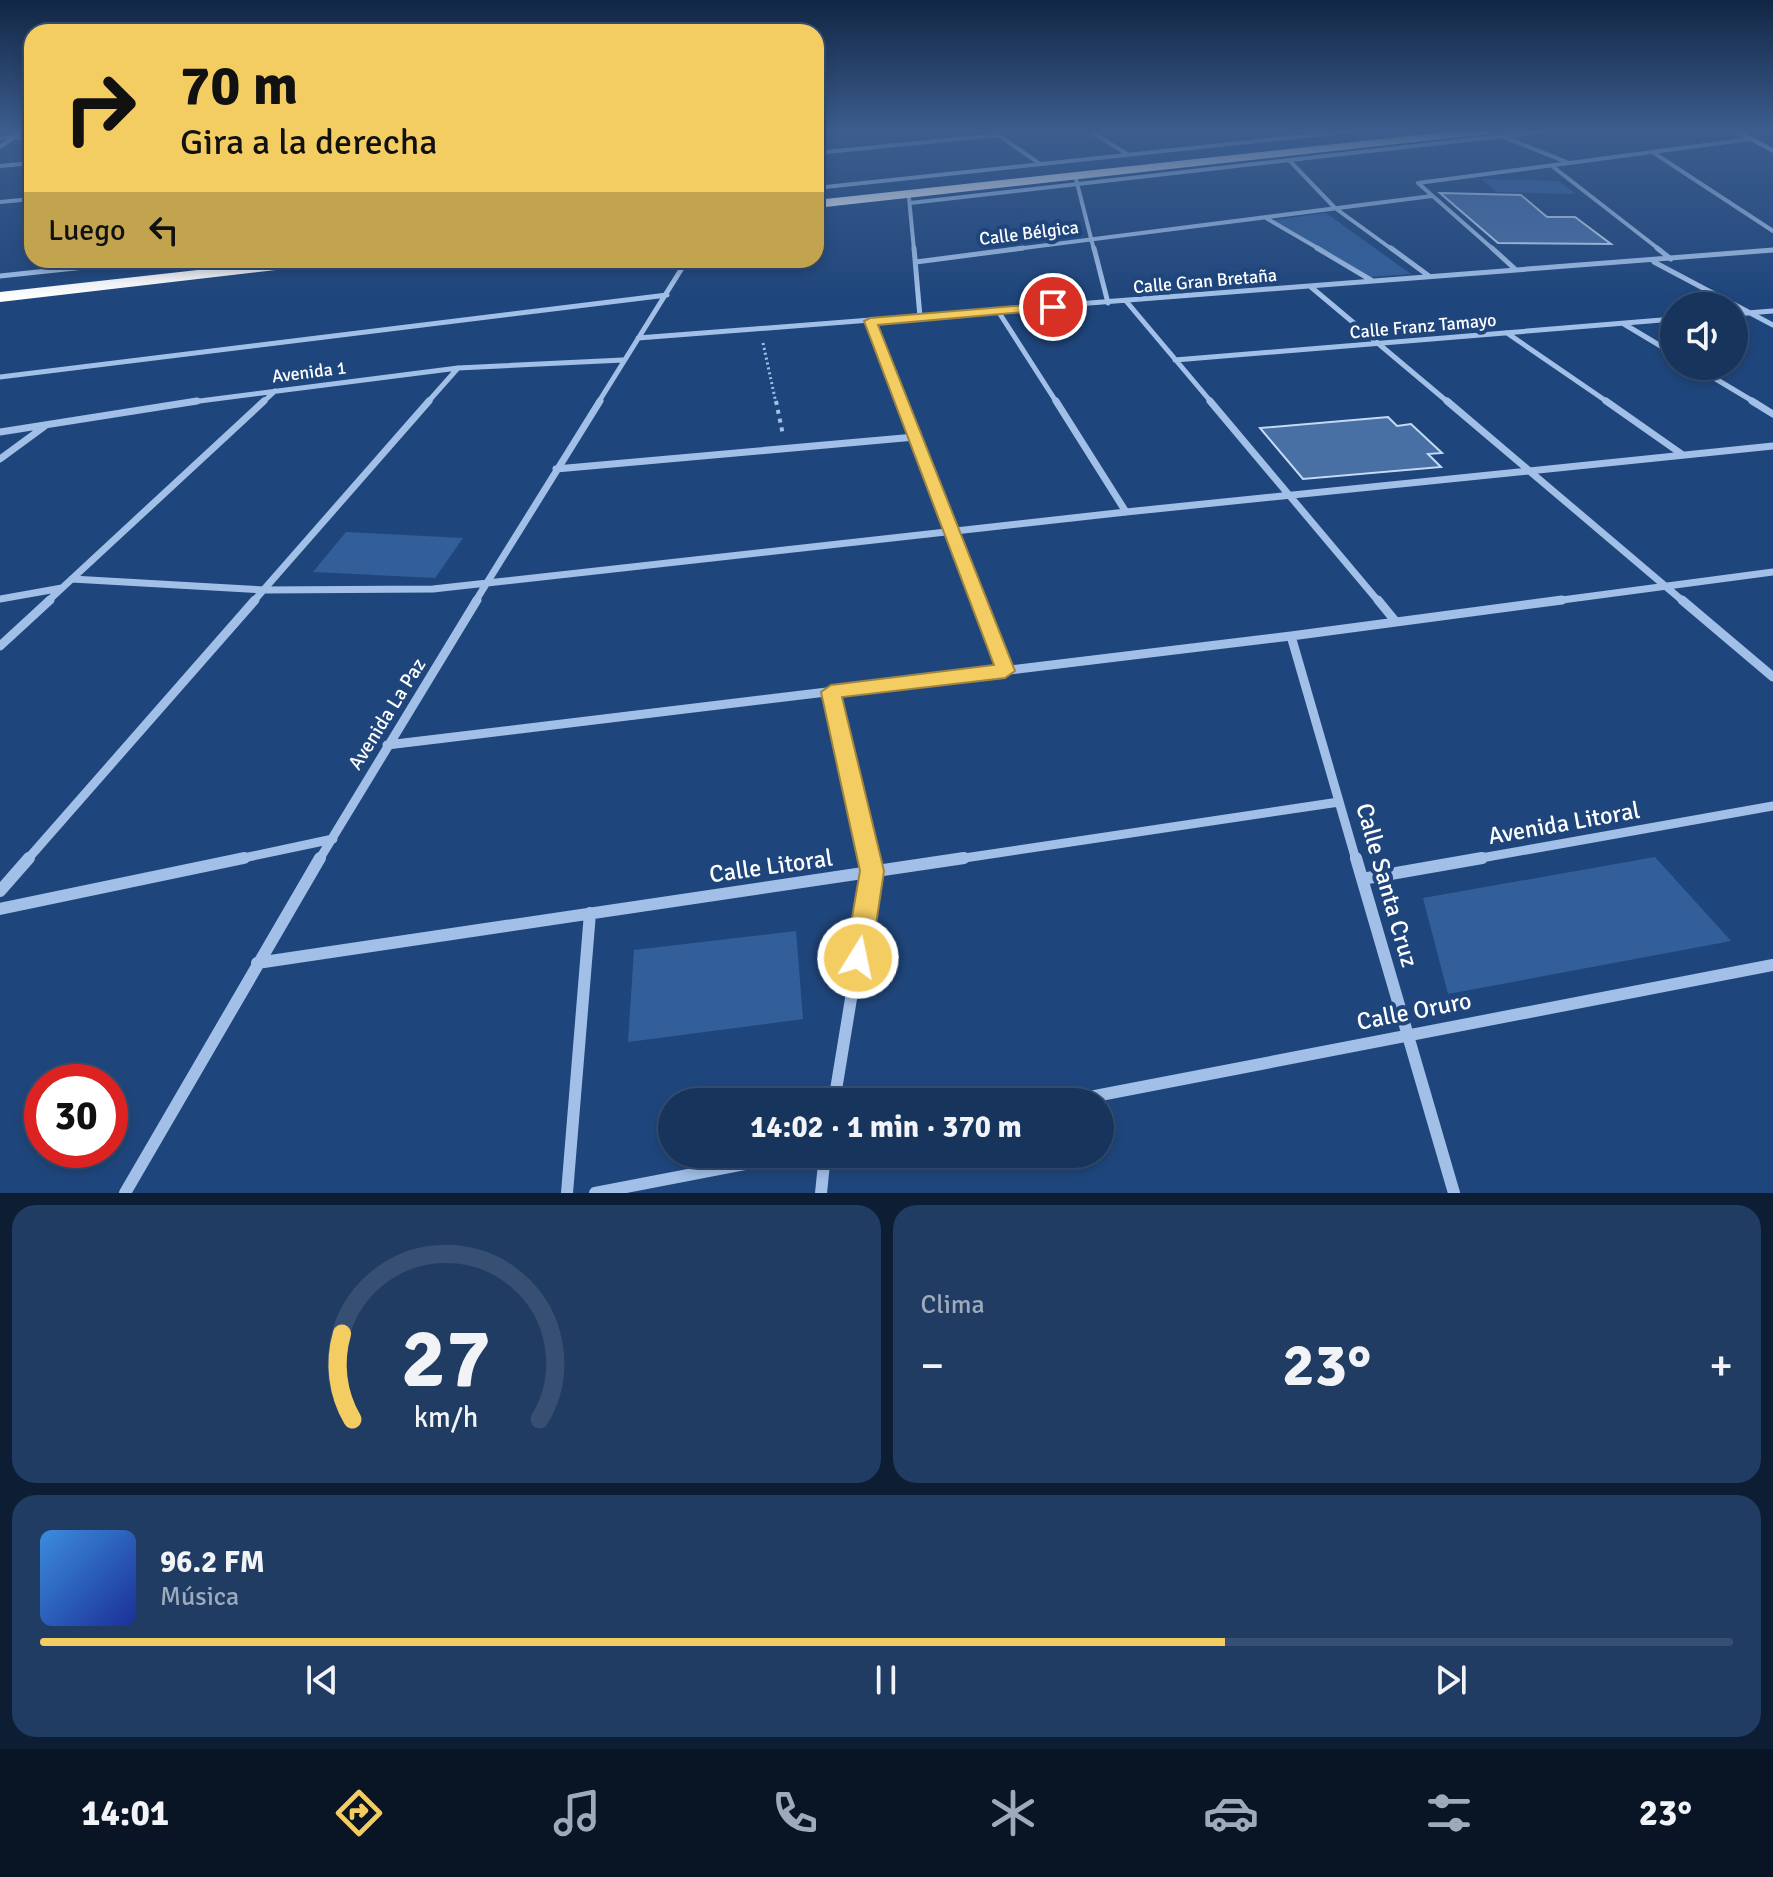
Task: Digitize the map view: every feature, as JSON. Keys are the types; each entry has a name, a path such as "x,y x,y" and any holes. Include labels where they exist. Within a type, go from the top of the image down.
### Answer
{"highway":[{"path":"824,201 939,187"},
{"path":"824,202 909,199 1018,187"},
{"path":"0,288 182,268"},
{"path":"0,297 256,268"}],"street":[{"path":"1079,187 1108,303"},
{"path":"1314,187 1335,208 1429,277"},
{"path":"1422,187 1515,269"},
{"path":"1578,187 1671,259"},
{"path":"1705,187 1773,231"},
{"name":"Calle Bélgica","path":"916,262 1432,196"},
{"path":"909,199 920,317"},
{"path":"0,202 24,200"},
{"path":"0,210 7,201"},
{"path":"1265,218 1373,281"},
{"name":"Calle Gran Bretaña","path":"638,338 1773,250"},
{"path":"1652,261 1773,325"},
{"path":"0,276 73,268"},
{"name":"Avenida La Paz","path":"125,1193 387,745 491,582 556,469 682,268"},
{"path":"1311,287 1773,677"},
{"path":"0,377 667,295"},
{"path":"1126,301 1396,622"},
{"path":"998,311 1126,512"},
{"path":"1749,313 1773,311"},
{"name":"Calle Franz Tamayo","path":"1175,360 1660,320"},
{"path":"870,321 1005,671"},
{"path":"1623,323 1660,345"},
{"path":"1507,333 1683,455"},
{"name":"Avenida 1","path":"0,432 277,389 458,368 623,360"},
{"path":"0,891 458,368"},
{"path":"1717,380 1773,414"},
{"path":"0,646 277,389"},
{"path":"0,459 46,425"},
{"path":"556,469 915,437"},
{"path":"72,579 264,590 433,589 1126,512 1773,446"},
{"path":"387,745 1291,636 1773,572"},
{"path":"0,599 63,588"},
{"name":"Calle Santa Cruz","path":"1291,636 1454,1193"},
{"path":"831,692 872,871 836,1088"},
{"name":"Calle Litoral","path":"257,963 1339,802"},
{"name":"Avenida Litoral","path":"1362,879 1773,806"},
{"path":"0,909 333,839"},
{"path":"567,1193 590,913"},
{"name":"Calle Oruro","path":"1114,1092 1773,965"},
{"path":"595,1193 724,1168"},
{"path":"821,1193 824,1168"}],"path":[{"path":"760,330 785,447"}],"shaded area":[{"path":"1491,187 1566,187 1576,194 1497,192"},
{"path":"1326,213 1411,274 1371,277 1273,220"},
{"path":"346,532 463,538 435,578 313,572"},
{"path":"1655,857 1731,941 1448,994 1423,898"},
{"path":"796,931 803,1019 628,1042 634,950"}],"building":[{"path":"1440,193 1521,195 1547,217 1575,217 1611,244 1498,243"},
{"path":"1388,417 1397,426 1411,424 1442,453 1428,454 1441,467 1303,479 1260,428"}],"route":[{"path":"858,958 872,871 831,692 1005,671 870,321 1053,307"}]}
